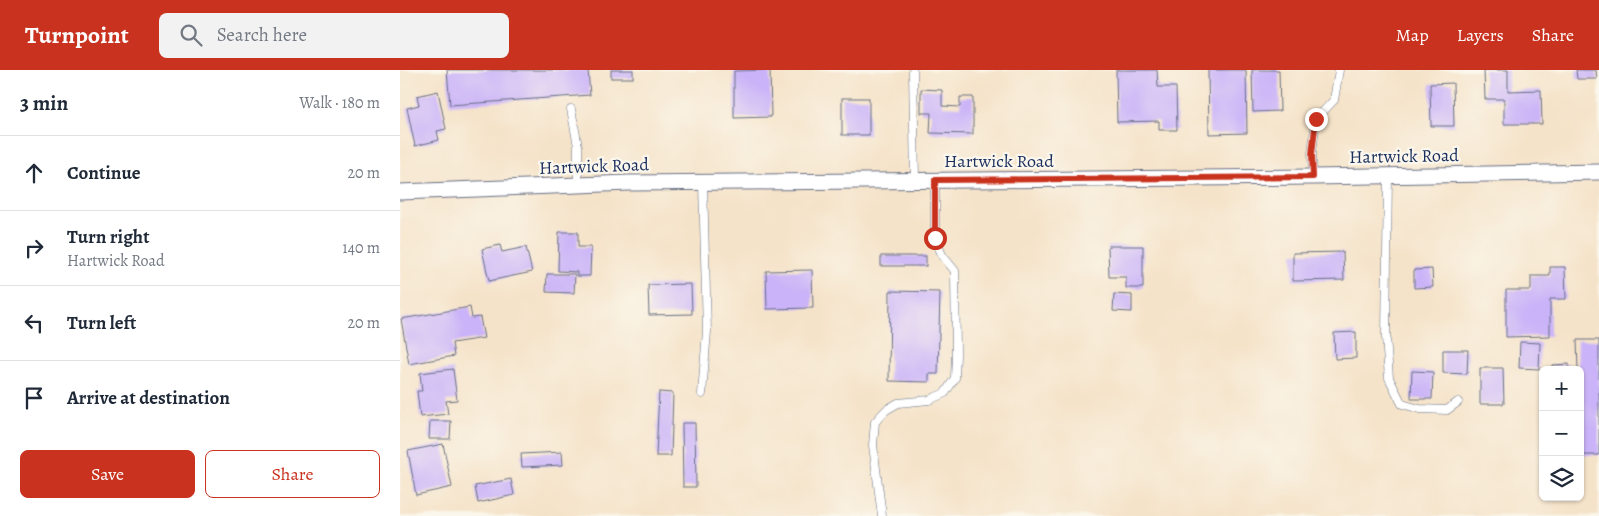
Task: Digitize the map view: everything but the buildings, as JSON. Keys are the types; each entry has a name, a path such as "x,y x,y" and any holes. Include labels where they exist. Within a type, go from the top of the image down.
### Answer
{"street":[{"name":"Hartwick Road","path":"400,192 703,183 1599,172"}],"lane":[{"path":"1313,177 1312,154 1316,119 1334,100 1339,70"},
{"path":"913,71 915,180"},
{"path":"571,109 578,146 578,186"},
{"path":"1388,176 1386,337 1389,378 1402,404 1420,408 1447,410 1458,402"},
{"path":"882,516 873,445 876,422 886,410 898,403 928,400 945,393 956,378 955,272 942,255 935,238 935,180"},
{"path":"702,394 707,331 703,183"}],"route":[{"path":"935,238 935,180 1313,177 1312,154 1316,119"}]}
